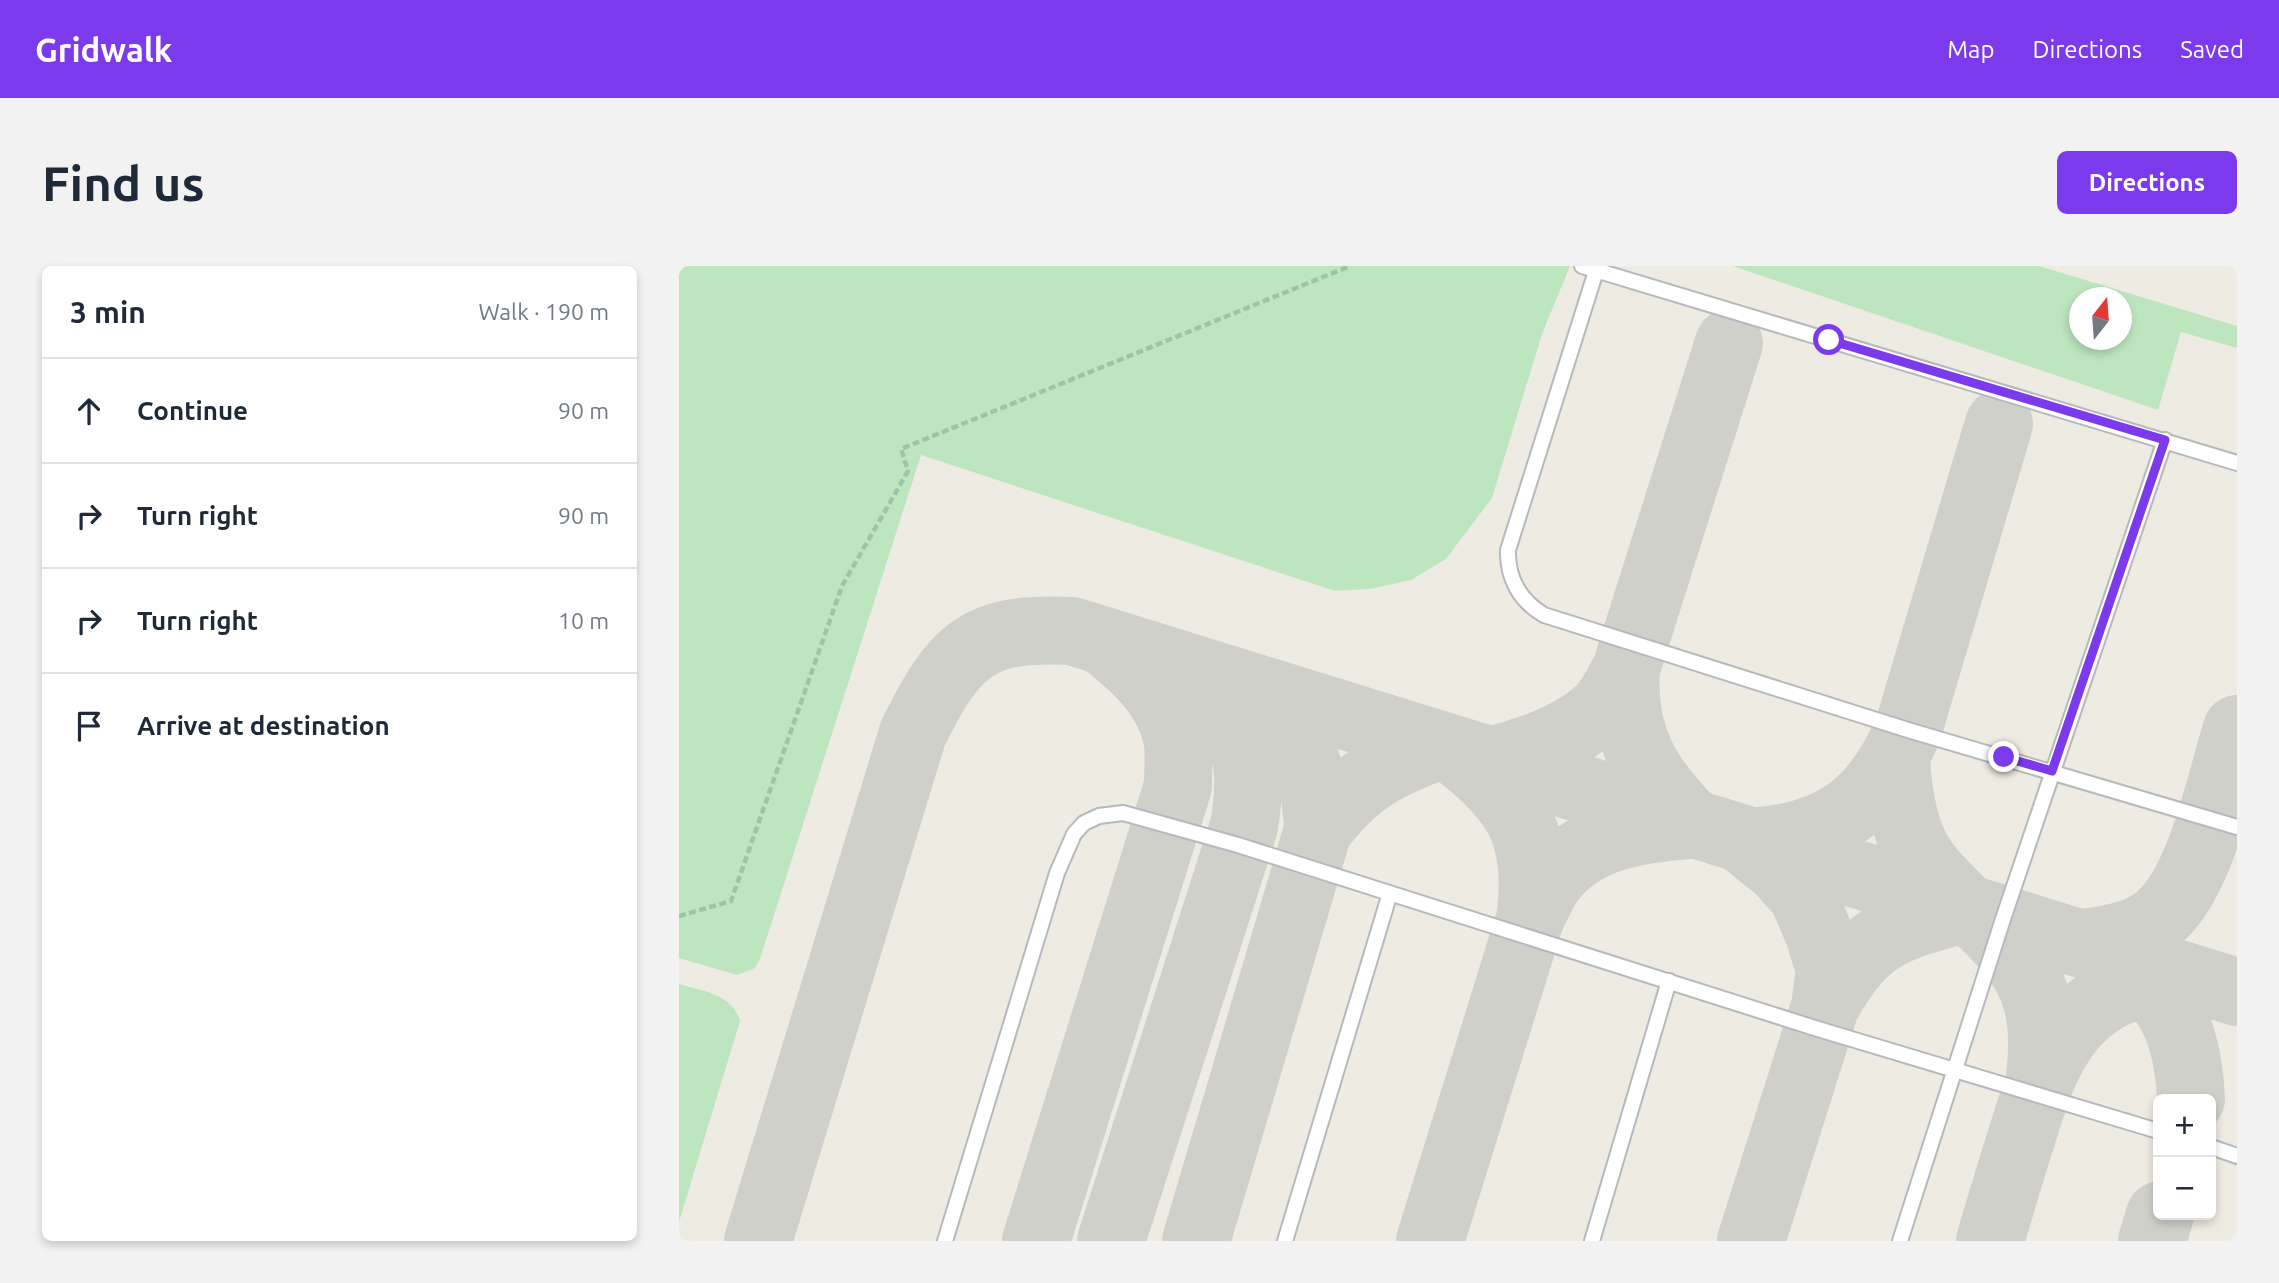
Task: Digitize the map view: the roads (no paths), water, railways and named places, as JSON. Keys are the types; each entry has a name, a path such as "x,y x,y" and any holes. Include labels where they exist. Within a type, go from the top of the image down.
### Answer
{"lane":[{"path":"2237,463 1589,268 1508,550 1507,565 1521,597 1544,615 1908,730 2237,827"},
{"path":"1900,1241 2052,771 2165,440"},
{"path":"945,1241 1057,873 1074,834 1084,823 1099,816 1122,813 1166,823 2153,1129"},
{"path":"1285,1241 1390,892"},
{"path":"1592,1241 1668,981"},
{"path":"2216,1149 2237,1156"}]}
